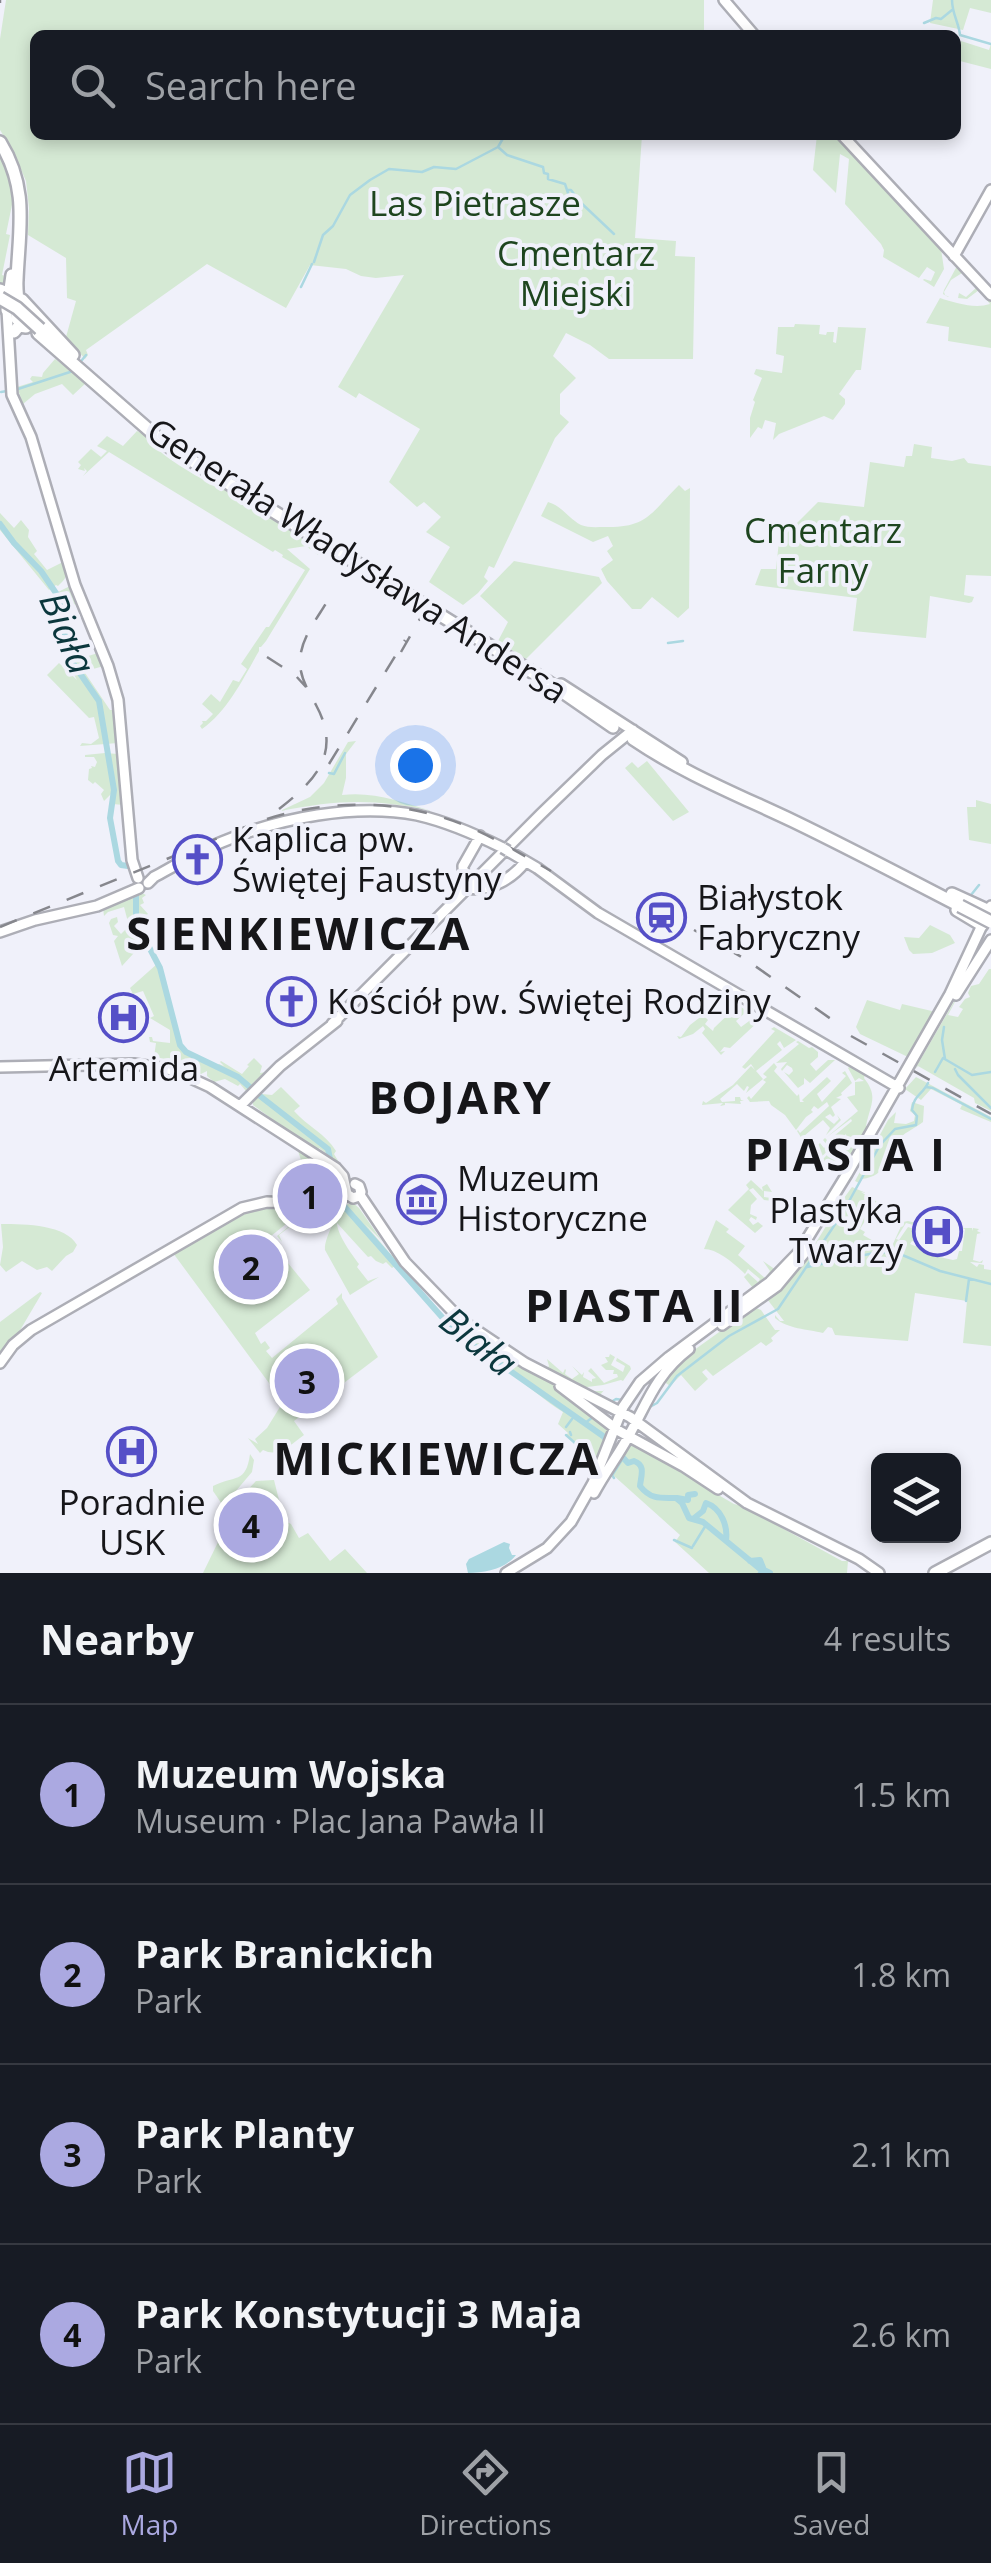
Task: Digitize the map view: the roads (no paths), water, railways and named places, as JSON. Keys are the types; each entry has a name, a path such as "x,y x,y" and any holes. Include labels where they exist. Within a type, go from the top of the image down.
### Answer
{"highway":[{"path":"0,146 18,204 13,306 74,356 73,361"},
{"name":"Generała Władysława Andersa","path":"13,306 165,444 262,499 451,617 624,732 700,776"},
{"path":"262,499 275,515 371,575 402,588"},
{"name":"Generała Władysława Andersa","path":"402,588 553,683"},
{"path":"685,764 700,776 792,816 989,917"},
{"path":"912,878 989,917"},
{"path":"938,1573 991,1545"}],"main road":[{"path":"722,0 747,30"},
{"path":"849,140 991,292"},
{"path":"956,255 988,198"},
{"path":"13,306 16,393 45,471 88,613 115,673 135,858 142,882"},
{"path":"244,1105 472,887 624,732 685,764"},
{"path":"0,934 102,904 245,833 297,819 359,812 418,816 456,827 502,848 584,905 894,1087"},
{"path":"478,839 464,866 464,876 472,887 487,889 522,865"},
{"path":"592,1490 614,1427 640,1382 769,1287 805,1243 953,989 989,917"},
{"path":"894,1087 991,940"},
{"path":"0,1065 135,1061 174,1066 202,1077 332,1164 343,1198"},
{"path":"0,1372 5,1357 25,1337 254,1204 343,1198 367,1210 436,1297 502,1352 621,1412 746,1504 876,1573"},
{"path":"518,1573 546,1556 570,1529 671,1360"},
{"path":"572,1390 614,1427 704,1476"},
{"path":"506,1573 539,1555 570,1529"}],"water":[{"path":"504,1542 510,1544 512,1555 516,1555 512,1560 495,1569 468,1573 469,1559"}],"waterway":[{"path":"952,0 959,30"},
{"path":"924,23 941,19 952,10"},
{"path":"961,35 991,44"},
{"path":"498,147 502,140"},
{"path":"314,262 323,235 333,226 350,195 389,169 456,169 498,147 507,155 543,167 548,179 565,184 568,193"},
{"path":"567,190 577,198"},
{"path":"578,200 614,234"},
{"path":"301,287 312,264"},
{"path":"82,360 86,355"},
{"path":"18,389 73,371"},
{"path":"1,392 7,391"},
{"name":"Biała","path":"0,524 60,599 68,656 99,701 114,790 110,818 118,861 128,866"},
{"path":"668,643 683,641"},
{"path":"329,773 334,774 345,753"},
{"path":"971,895 979,885"},
{"name":"Biała","path":"136,892 136,922 160,968 180,1045 251,1088"},
{"path":"944,1027 945,1059"},
{"path":"935,1072 943,1058 972,1075 991,1072"},
{"path":"955,1069 991,1108"},
{"path":"648,1408 657,1403 677,1376 729,1336 778,1309 842,1214 880,1145 895,1129 916,1125 913,1105 928,1083"},
{"path":"926,1087 991,1119"},
{"name":"Biała","path":"260,1096 328,1149 338,1198"},
{"name":"Biała","path":"343,1205 456,1333 603,1436 628,1463 638,1463 642,1471 640,1486 648,1494 676,1498 689,1518 703,1522 765,1573"},
{"path":"807,1267 879,1252"},
{"path":"881,1252 900,1254 940,1271 991,1284"},
{"path":"966,1301 969,1279"},
{"path":"611,1402 623,1400"},
{"path":"585,1423 593,1417"},
{"path":"566,1427 572,1419"},
{"path":"566,1435 575,1443"},
{"path":"606,1465 614,1447"},
{"path":"613,1474 623,1458"},
{"path":"677,1498 688,1500 688,1495 695,1494"},
{"name":"Biała","path":"693,1519 706,1503 711,1505 722,1518 726,1540"},
{"path":"693,1546 706,1525"},
{"path":"674,1540 692,1548"},
{"name":"Biała","path":"750,1561 760,1560 770,1573"},
{"name":"Biała","path":"759,1573 762,1570"}],"railway":[{"path":"279,809 314,776 325,751 323,722 303,679 300,662 306,637 328,600"},
{"path":"401,652 421,617"},
{"path":"329,764 405,640"},
{"path":"267,657 306,687"},
{"path":"0,927 255,823 338,805 394,807 449,819 551,871"},
{"path":"694,930 745,959 841,1026"},
{"path":"851,1036 991,1114"}],"place":[{"name":"Kaplica pw. Świętej Faustyny","path":"197,860"},
{"name":"Białystok Fabryczny","path":"662,918"},
{"name":"Kościół pw. Świętej Rodziny","path":"292,1002"},
{"name":"Artemida","path":"124,1017"},
{"name":"Muzeum Wojska","path":"310,1196"},
{"name":"Muzeum Historyczne","path":"422,1199"},
{"name":"Plastyka Twarzy","path":"938,1231"},
{"name":"Park Branickich","path":"251,1267"},
{"name":"Park Planty","path":"307,1381"},
{"name":"Poradnie USK","path":"132,1451"},
{"name":"Park Konstytucji 3 Maja","path":"251,1525"}],"district":[{"name":"SIENKIEWICZA","path":"299,934"},
{"name":"BOJARY","path":"461,1098"},
{"name":"PIASTA I","path":"846,1155"},
{"name":"PIASTA II","path":"635,1306"},
{"name":"MICKIEWICZA","path":"437,1459"}],"park label":[{"name":"Las Pietrasze","path":"475,204"},
{"name":"Cmentarz Miejski","path":"576,274"},
{"name":"Cmentarz Farny","path":"823,551"}]}
